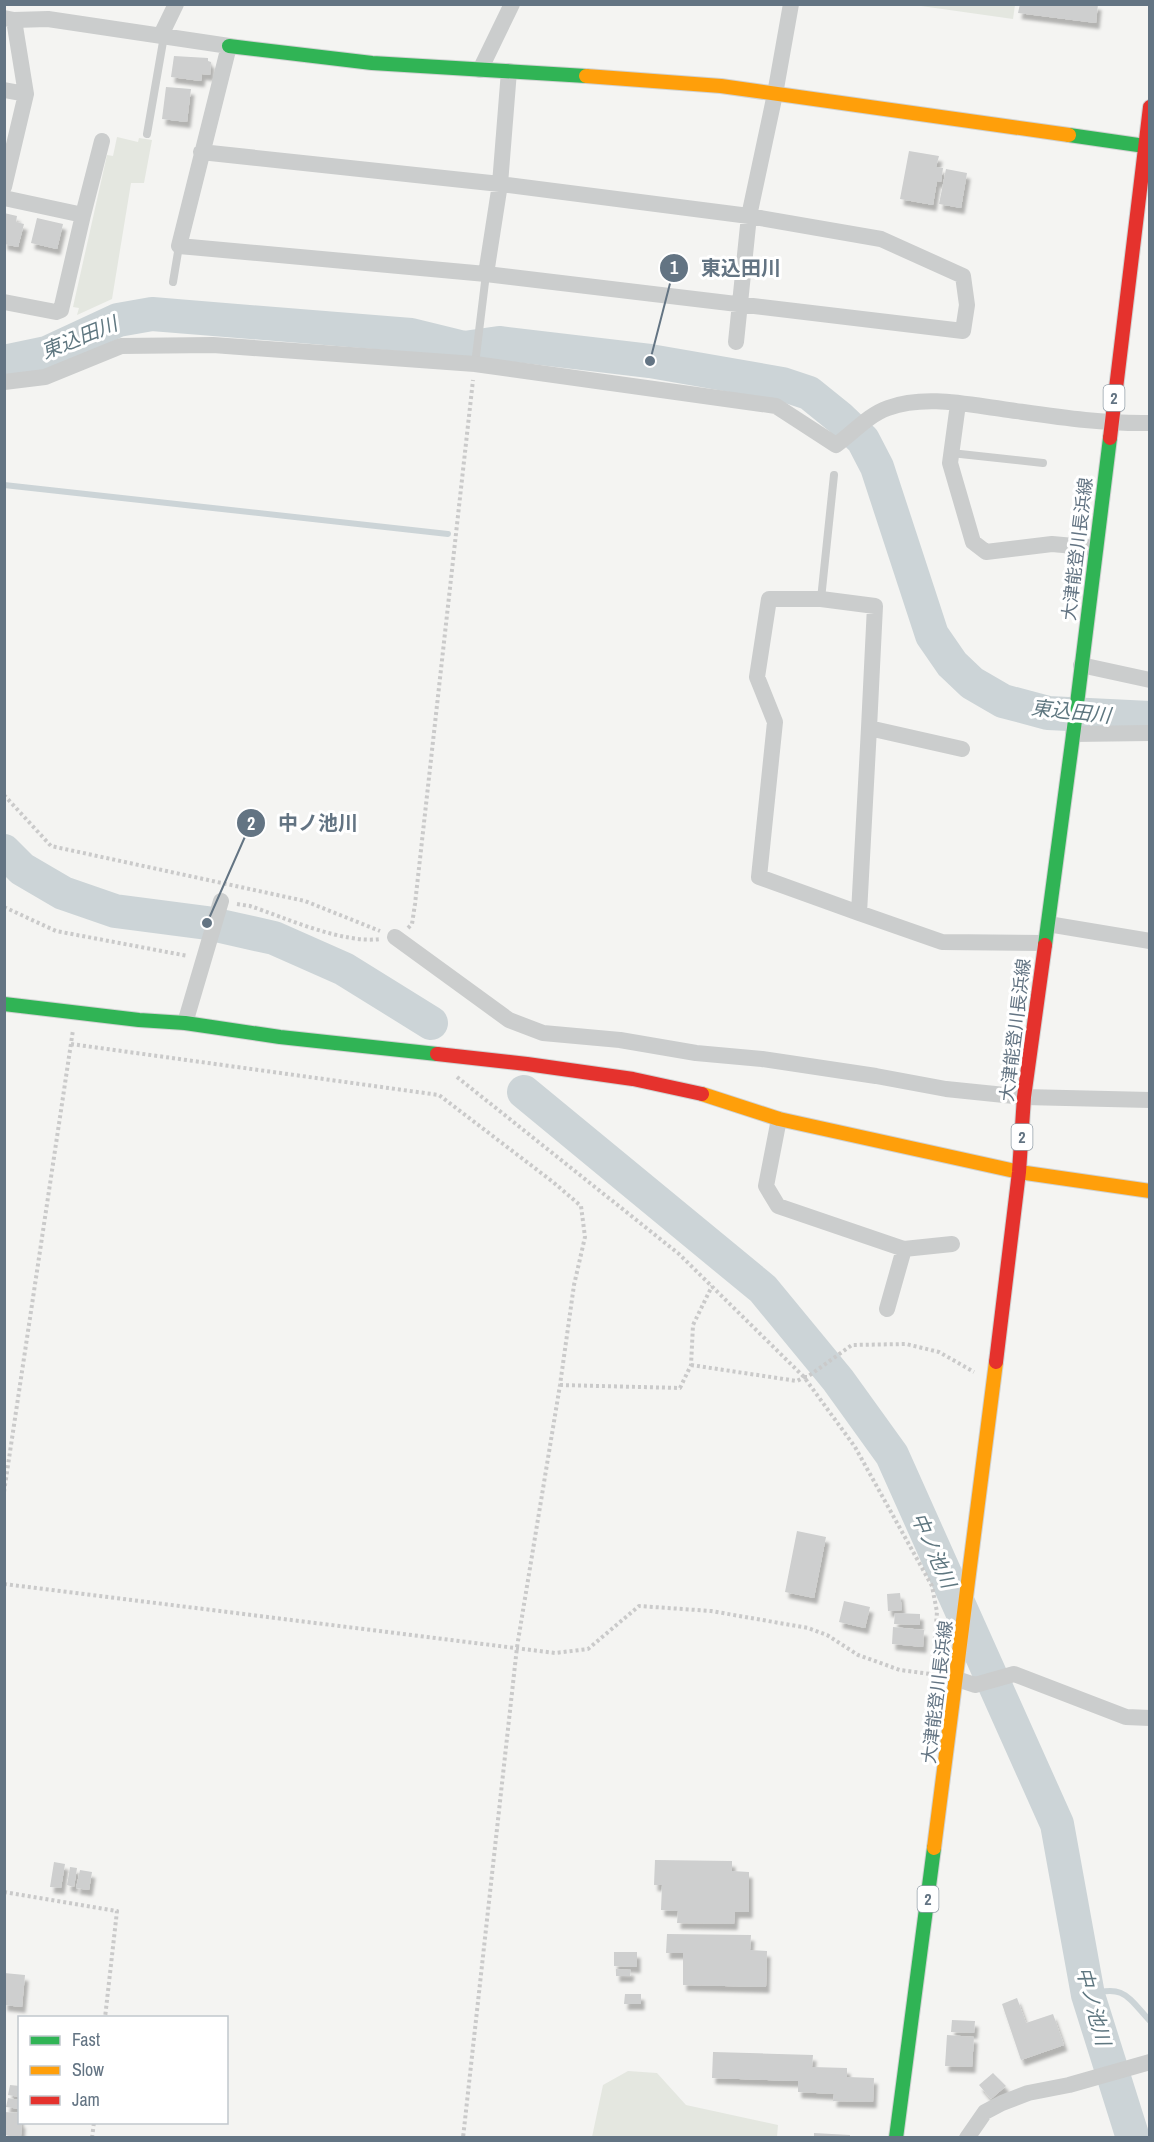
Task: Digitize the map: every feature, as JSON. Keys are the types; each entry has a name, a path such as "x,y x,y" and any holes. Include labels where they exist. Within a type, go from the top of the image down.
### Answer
{"street":[{"path":"163,36 177,4"},
{"path":"480,70 512,4"},
{"path":"736,342 749,216 791,4"},
{"path":"4,188 26,94 9,19 48,12 163,36 229,46 372,63 509,70 721,86 1147,147"},
{"path":"201,152 500,184 749,216 881,239 963,276 967,305 963,332 486,274 178,246 201,152 229,46"},
{"path":"486,274 500,184 509,70"},
{"path":"4,90 26,94"},
{"name":"大津能登川長浜線","path":"896,2138 957,1678 1019,1172 1024,1097 1147,147 1149,107"},
{"path":"4,302 56,312 61,310 102,141"},
{"path":"4,198 83,214"},
{"path":"4,382 45,377 121,346 213,345 475,361 776,406 836,446 872,417 886,409 913,402 958,404 1111,424 1149,423"},
{"path":"958,404 950,463 973,542 986,552 1052,544 1096,548"},
{"path":"859,913 875,606 821,598 770,599 757,677 775,722 759,877 859,913 942,942 1045,943"},
{"path":"1081,665 1149,680"},
{"path":"869,728 962,749"},
{"path":"1073,731 1149,733"},
{"path":"185,1023 220,901"},
{"path":"1048,924 1149,941"},
{"path":"394,937 509,1020 543,1033 620,1040 696,1053 762,1059 946,1089 1024,1097 1149,1100"},
{"path":"4,1004 139,1020 185,1023 280,1037 527,1064 633,1079 713,1097 779,1119 1019,1172 1149,1191"},
{"path":"779,1119 766,1186 778,1206 904,1249 952,1244"},
{"path":"887,1309 904,1249"},
{"path":"957,1678 975,1685 1014,1674 1126,1717 1149,1718"},
{"path":"968,2138 985,2112 1002,2103 1028,2093 1069,2085 1149,2062"}],"lane":[{"path":"147,134 163,36"},
{"path":"173,282 178,246"},
{"path":"475,361 486,274"},
{"path":"951,453 1043,464"},
{"path":"821,598 834,475"}],"path":[{"path":"220,901 250,906 342,936 368,941 394,937 412,924 475,361"},
{"path":"4,795 51,846 305,901 394,937"},
{"path":"4,907 56,931 201,965"},
{"path":"4,1492 75,1013"},
{"path":"71,1044 439,1095 581,1206 585,1237 574,1285 517,1647 463,2138"},
{"path":"455,1075 679,1254 806,1377 855,1447 932,1586 937,1612 932,1674"},
{"path":"560,1385 680,1388 691,1365 693,1325 712,1286"},
{"path":"691,1365 797,1381 852,1345 906,1344 939,1352 978,1374"},
{"path":"4,1584 555,1653 588,1649 639,1606 711,1611 808,1628 827,1635 858,1655 900,1670 957,1678"},
{"path":"4,1892 117,1911 105,2016"}],"shaded area":[{"path":"914,5 1015,5 1013,19"},
{"path":"117,137 138,142 139,138 152,140 144,183 131,183 112,299 77,315 79,308 73,307 107,155 113,156"},
{"path":"628,2071 657,2073 686,2105 778,2125 777,2137 592,2137 603,2085"}],"building":[{"path":"1020,4 1098,4 1096,23 1018,13"},
{"path":"174,56 208,58 211,62 210,75 202,74 201,81 171,77"},
{"path":"166,87 191,89 187,122 162,119"},
{"path":"909,151 939,156 936,167 943,168 941,182 937,181 933,205 900,199"},
{"path":"946,169 967,173 961,208 939,204"},
{"path":"4,213 17,216 16,222 24,224 18,247 4,244"},
{"path":"37,218 63,224 57,249 31,243"},
{"path":"797,1531 826,1537 814,1598 785,1592"},
{"path":"900,1593 902,1610 888,1611 887,1594"},
{"path":"844,1601 870,1607 865,1628 839,1622"},
{"path":"895,1613 920,1614 920,1625 894,1624"},
{"path":"893,1627 924,1630 923,1647 892,1644"},
{"path":"655,1860 732,1861 732,1871 749,1872 749,1912 735,1912 734,1924 677,1923 678,1911 661,1910 662,1885 654,1885"},
{"path":"54,1862 65,1864 61,1888 50,1887"},
{"path":"70,1867 77,1868 74,1887 67,1885"},
{"path":"80,1870 92,1872 89,1890 76,1888"},
{"path":"667,1934 751,1935 750,1950 767,1951 766,1987 683,1985 683,1953 666,1953"},
{"path":"614,1952 637,1952 637,1967 614,1966"},
{"path":"616,1969 631,1970 630,1976 616,1976"},
{"path":"4,1973 25,1975 22,2007 4,2005"},
{"path":"625,1994 641,1994 641,2004 624,2004"},
{"path":"1017,1998 1026,2023 1053,2014 1064,2045 1021,2060 1002,2004"},
{"path":"952,2020 975,2021 974,2033 951,2032"},
{"path":"947,2035 974,2037 972,2067 945,2066"},
{"path":"713,2052 813,2055 812,2067 847,2068 847,2077 874,2078 873,2102 833,2101 834,2094 798,2092 798,2081 712,2078"},
{"path":"993,2073 1006,2086 991,2099 979,2085"},
{"path":"10,2085 18,2086 18,2097 8,2095"},
{"path":"8,2098 18,2100 18,2109 6,2107"},
{"path":"4,2112 18,2113 18,2124 22,2124 21,2136 4,2135"},
{"path":"814,2133 850,2135 850,2138 814,2138"}],"waterway":[{"name":"東込田川","path":"4,362 47,353 118,320 152,314 411,335 464,348 499,343 650,361 782,384 809,393 863,440 877,467 932,635 952,664 972,683 1003,701 1048,713 1150,718"},
{"path":"4,485 448,534"},
{"name":"中ノ池川","path":"4,851 22,869 63,893 115,911 207,923 274,938 344,969 431,1023"},
{"name":"中ノ池川","path":"524,1092 763,1289 838,1380 892,1455 1057,1824 1088,1995 1133,2138"},
{"path":"1088,1995 1110,1991 1124,1994 1150,2021"}],"traffic: fast":[{"path":"229,46 372,63 586,76"},
{"path":"1069,135 1145,146"},
{"path":"1045,945 1110,438"},
{"path":"4,1004 139,1020 185,1023 280,1037 437,1054"},
{"path":"896,2138 934,1848"}],"traffic: slow":[{"path":"586,76 721,86 1069,135"},
{"path":"702,1094 779,1119 1019,1172 1150,1191"},
{"path":"934,1848 996,1362"}],"traffic: jam":[{"path":"1110,438 1150,107"},
{"path":"996,1362 1019,1172 1024,1097 1045,945"},
{"path":"437,1054 633,1079 702,1094"}],"place":[{"name":"東込田川","path":"650,361"},
{"name":"中ノ池川","path":"207,923"}]}
